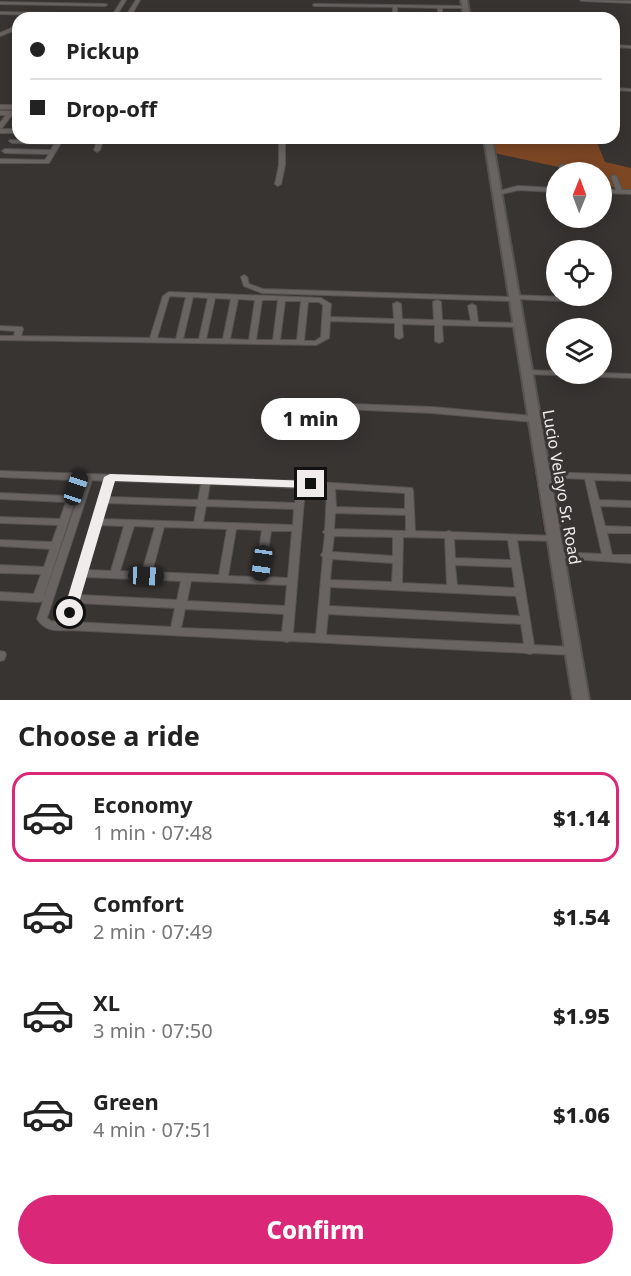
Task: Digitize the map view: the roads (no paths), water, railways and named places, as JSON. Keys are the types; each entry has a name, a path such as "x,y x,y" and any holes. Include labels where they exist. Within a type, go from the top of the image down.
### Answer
{"main road":[{"name":"Lucio Velayo Sr. Road","path":"489,144 511,299 557,556 569,651 581,700"}],"street":[{"path":"582,0 631,2"},
{"path":"314,12 315,2 440,7 464,4"},
{"path":"0,3 105,5"},
{"path":"12,12 20,3"},
{"path":"15,8 105,5"},
{"path":"395,6 395,12"},
{"path":"440,7 440,12"},
{"path":"0,13 11,14"},
{"path":"0,113 10,113"},
{"path":"1,125 10,113"},
{"path":"12,141 0,160 47,162 58,144"},
{"path":"98,150 100,144"},
{"path":"278,184 282,165 282,144"},
{"path":"5,151 53,152"},
{"path":"614,177 620,192"},
{"path":"497,193 518,188 546,189"},
{"path":"612,192 631,192"},
{"path":"244,277 246,285 262,291 546,299"},
{"path":"0,338 316,343 324,340 327,319 325,301 170,294 165,296 153,339"},
{"path":"179,340 190,295"},
{"path":"202,340 212,297"},
{"path":"226,341 235,297"},
{"path":"252,341 259,298"},
{"path":"276,342 282,299"},
{"path":"300,343 305,300"},
{"path":"438,302 439,341"},
{"path":"397,304 399,337"},
{"path":"472,306 475,324"},
{"path":"327,319 516,325"},
{"path":"0,328 19,329 17,338"},
{"path":"525,372 546,373"},
{"path":"612,375 631,376"},
{"path":"324,406 432,410 533,419"},
{"path":"0,474 409,490 411,534"},
{"path":"543,475 631,478"},
{"path":"38,598 72,499 84,477"},
{"path":"84,477 43,622 48,625 569,651"},
{"path":"66,627 110,477"},
{"path":"589,477 608,558"},
{"path":"198,525 206,481"},
{"path":"287,638 301,484"},
{"path":"321,639 331,486"},
{"path":"0,496 72,499"},
{"path":"104,500 299,506"},
{"path":"595,503 631,504"},
{"path":"331,510 410,512"},
{"path":"0,520 64,522"},
{"path":"97,522 297,528"},
{"path":"114,575 130,523"},
{"path":"146,576 160,524"},
{"path":"223,579 232,526"},
{"path":"259,581 267,527"},
{"path":"601,529 631,530"},
{"path":"328,532 554,538"},
{"path":"397,586 398,534"},
{"path":"449,534 452,588"},
{"path":"512,537 530,650"},
{"path":"0,543 56,546"},
{"path":"326,555 398,560"},
{"path":"557,556 631,559"},
{"path":"451,561 516,564"},
{"path":"0,568 47,570"},
{"path":"82,573 292,582"},
{"path":"175,632 187,578"},
{"path":"325,583 520,592"},
{"path":"0,596 49,598"},
{"path":"74,599 290,610"},
{"path":"324,610 525,620"}],"waterway":[{"path":"500,242 504,268"},
{"path":"504,266 528,416"},
{"path":"529,421 535,458"},
{"path":"534,457 546,535"},
{"path":"548,541 553,574"},
{"path":"569,673 572,698"}]}
